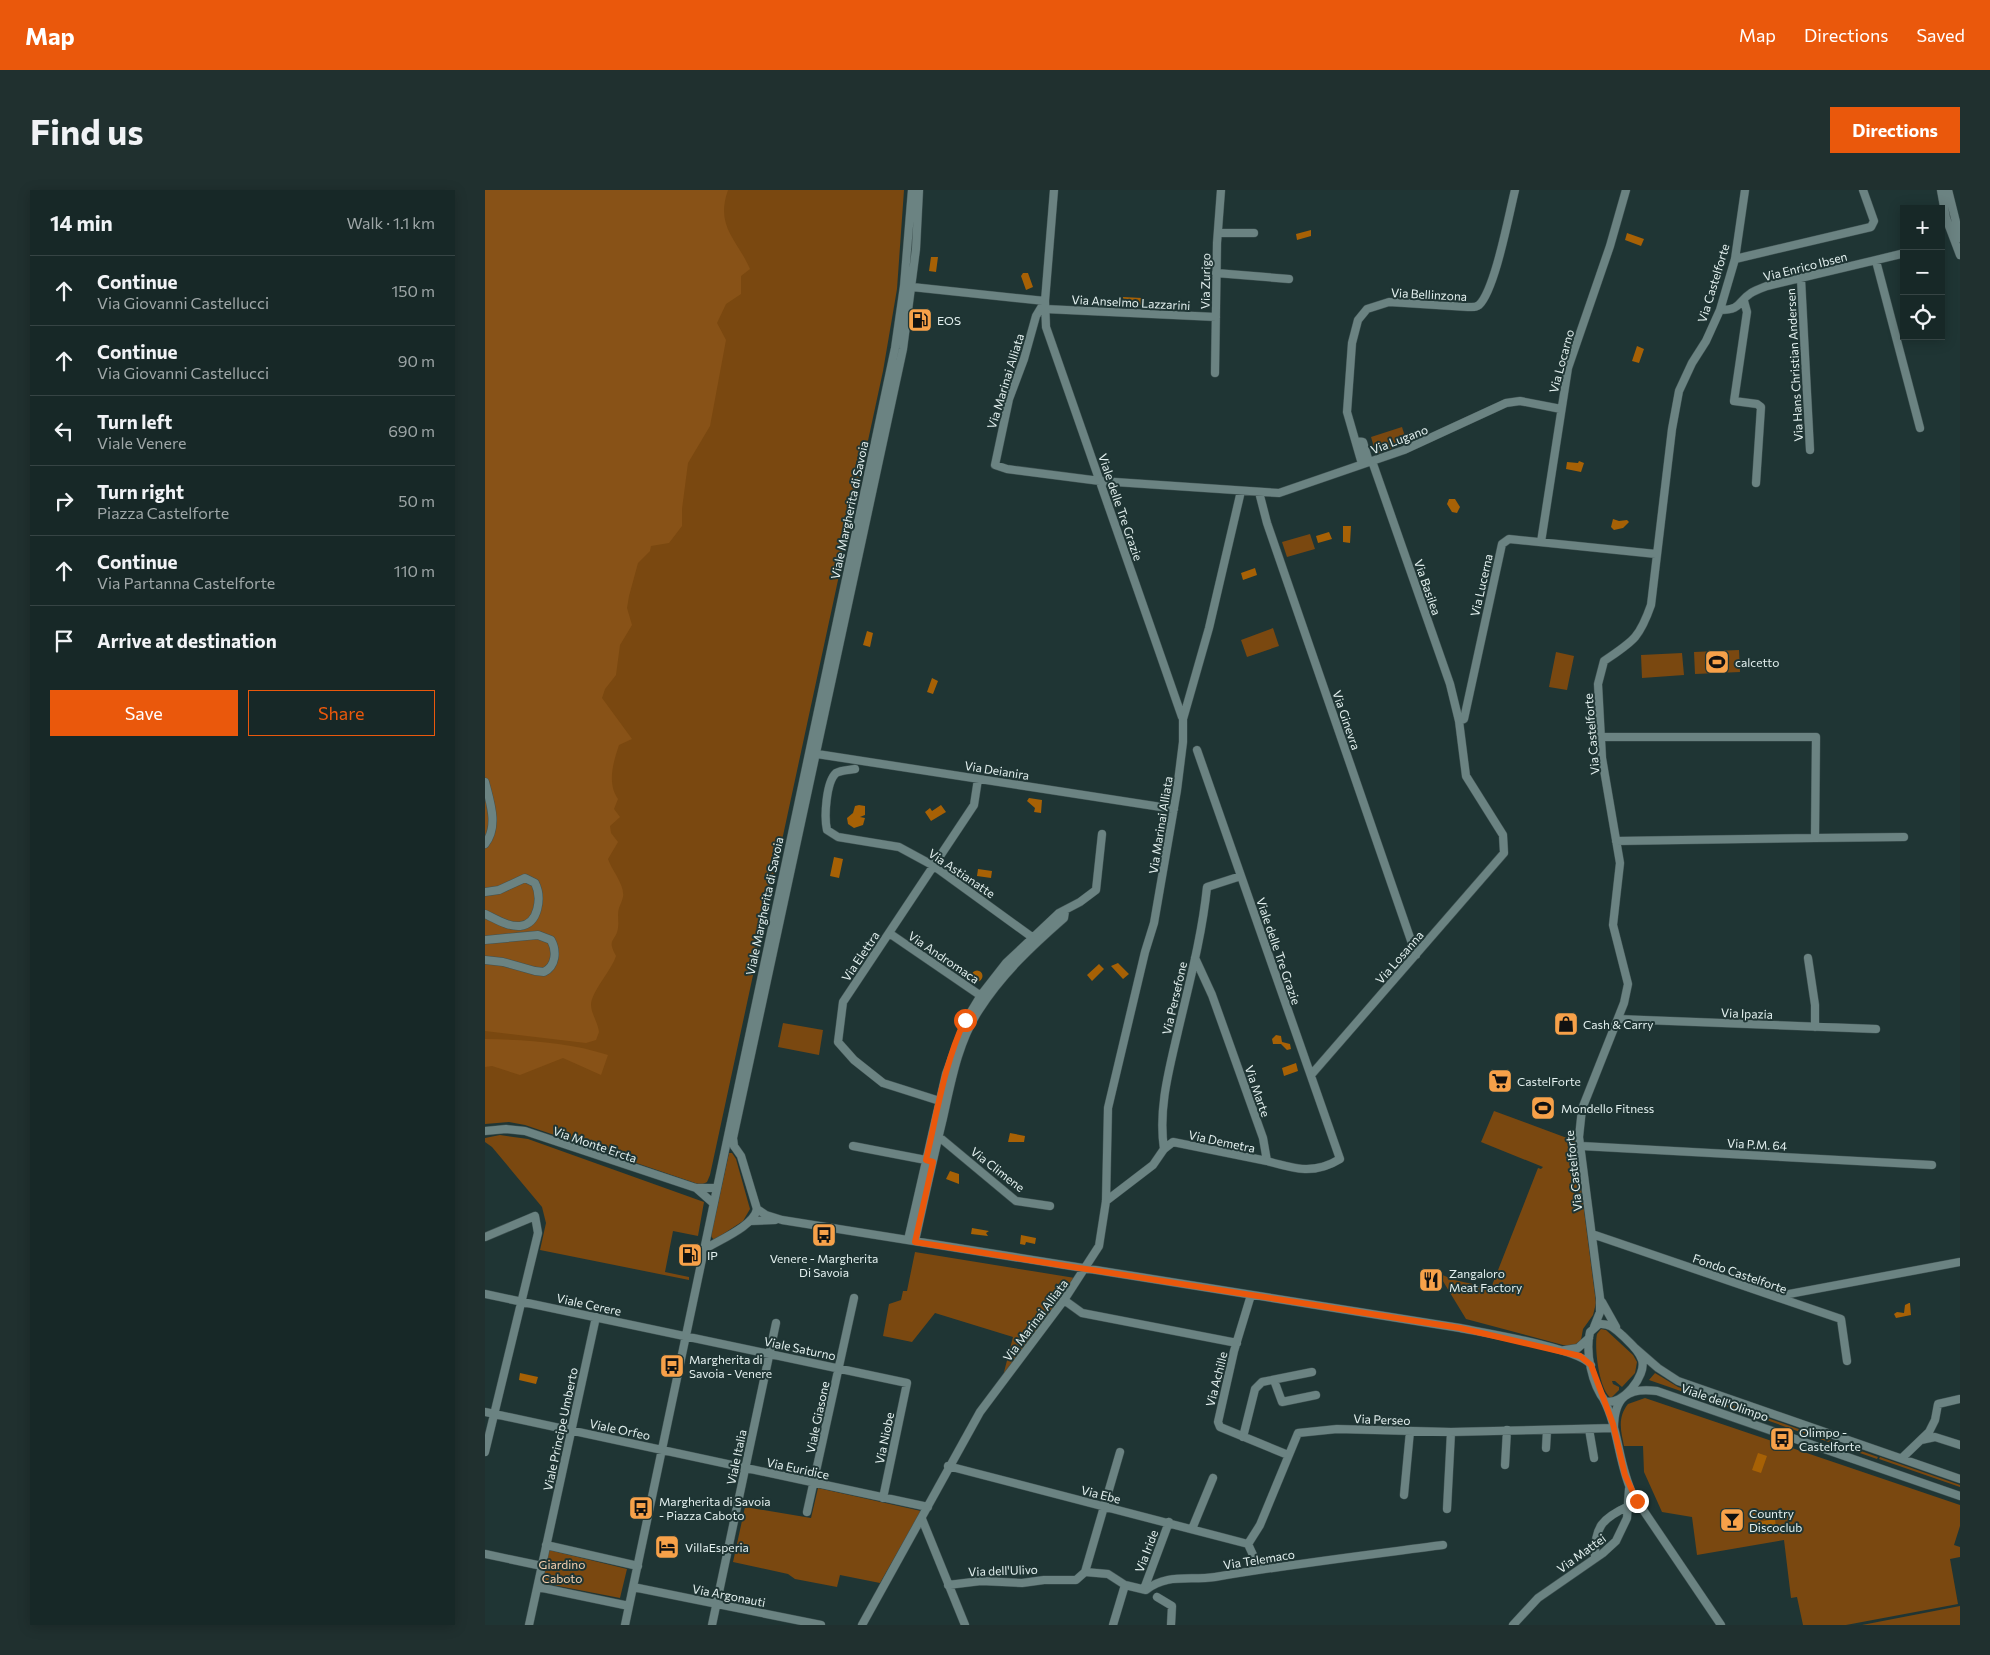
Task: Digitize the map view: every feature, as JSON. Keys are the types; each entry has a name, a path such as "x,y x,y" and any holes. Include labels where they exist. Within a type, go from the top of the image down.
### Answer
{"street":[{"name":"Viale Margherita di Savoia","path":"625,1625 705,1249 709,1243 713,1204 895,348 904,286 911,190"},
{"name":"Viale Margherita di Savoia","path":"734,1146 735,1128 903,349 912,287 919,190"},
{"name":"Via Marinai Alliata","path":"862,1625 922,1519 948,1466 980,1412 1064,1300 1099,1246 1105,1201 1109,1108 1145,952 1154,923 1174,809 1183,742 1183,719 1209,628 1241,491 1100,481 1055,476 995,465 1009,399 1024,360 1036,316 1045,305 1054,190"},
{"name":"Via Zurigo","path":"1215,373 1217,342 1215,317 1216,273 1221,190"},
{"name":"Via Bellinzona","path":"1368,463 1363,442 1356,442 1352,433 1347,412 1352,343 1358,320 1367,309 1389,302 1475,307 1480,304 1492,276 1515,190"},
{"name":"Via Locarno","path":"1541,542 1568,368 1610,246 1625,190"},
{"name":"Via Castelforte","path":"1589,1338 1600,1312 1600,1298 1579,1129 1582,1109 1618,1019 1628,984 1613,925 1620,863 1602,758 1598,684 1604,661 1630,645 1642,629 1651,606 1656,554 1679,391 1692,363 1706,342 1720,310 1735,259 1745,190"},
{"path":"1735,259 1871,227 1874,221 1863,190"},
{"path":"1941,190 1948,224 1960,255"},
{"path":"1948,190 1960,238"},
{"path":"1218,233 1254,233"},
{"name":"Via Enrico Ibsen","path":"1720,310 1730,310 1744,301 1750,294 1767,286 1900,254"},
{"path":"1876,260 1921,428"},
{"path":"1216,273 1289,280"},
{"name":"Via Hans Christian Andersen","path":"1801,279 1810,450"},
{"name":"Via Anselmo Lazzarini","path":"912,287 1045,305 1215,317"},
{"path":"1744,301 1747,312 1734,401 1757,404 1761,407 1756,483"},
{"name":"Viale delle Tre Grazie","path":"1045,305 1050,343 1183,719"},
{"name":"Via Lugano","path":"1241,491 1279,493 1368,463 1442,434 1478,414 1506,403 1520,401 1561,409"},
{"name":"Via Basilea","path":"1368,463 1450,684 1459,722 1466,776 1503,835 1504,853"},
{"name":"Via Ginevra","path":"1259,492 1267,523 1416,955"},
{"name":"Via Lucerna","path":"1459,722 1463,719 1502,544 1509,539 1656,554"},
{"path":"1601,737 1816,737 1815,838"},
{"name":"Viale delle Tre Grazie","path":"1197,750 1339,1159 1324,1169 1295,1169 1267,1162"},
{"name":"Via Deianira","path":"817,754 1174,809"},
{"name":"Via Astianatte","path":"855,769 838,771 832,778 825,820 827,830 839,836 899,847 934,866 1035,939"},
{"name":"Via Elettra","path":"943,1102 883,1083 854,1060 838,1042 843,1002 974,805 978,779"},
{"path":"485,782 493,820 491,833 485,844"},
{"path":"912,1241 956,1042 983,997 1035,939 1064,918 1065,911 1096,890 1102,834"},
{"path":"1616,841 1904,837"},
{"name":"Via Losanna","path":"1311,1075 1504,853"},
{"name":"Via Persefone","path":"1164,1149 1161,1131 1165,1086 1195,958 1207,888 1241,876"},
{"path":"485,892 499,890 525,878 535,883 539,897 537,911 533,918 521,926 511,925 485,914"},
{"name":"Via Andromaca","path":"889,933 983,997"},
{"path":"485,940 542,936 551,940 555,951 551,967 544,972 503,962 485,960"},
{"name":"Via Marte","path":"1195,958 1212,995 1263,1138 1267,1162"},
{"path":"1808,958 1815,1005 1815,1027"},
{"name":"Via Ipazia","path":"1618,1019 1876,1029"},
{"path":"929,1161 939,1136 943,1102"},
{"name":"Via Monte Ercta","path":"485,1131 506,1129 525,1131 696,1188"},
{"name":"Via Climene","path":"939,1136 1016,1201 1050,1206"},
{"name":"Via Demetra","path":"1164,1149 1173,1142 1267,1162"},
{"path":"725,1150 729,1146 734,1146 741,1156 757,1209 766,1215 782,1220 1460,1328 1555,1349 1584,1358 1591,1365"},
{"path":"853,1146 929,1161"},
{"name":"Via P.M. 64","path":"1581,1146 1933,1165"},
{"path":"1105,1201 1153,1165 1164,1149"},
{"path":"696,1188 717,1188"},
{"path":"696,1188 713,1204"},
{"path":"751,1221 757,1209"},
{"path":"485,1237 535,1216 538,1233 485,1452"},
{"path":"709,1243 751,1221 782,1220"},
{"name":"Fondo Castelforte","path":"1591,1234 1841,1319 1847,1360"},
{"path":"1776,1297 1960,1262"},
{"name":"Viale Cerere","path":"485,1294 687,1337"},
{"name":"Via Achille","path":"1251,1295 1218,1422 1220,1427 1288,1455"},
{"name":"Viale Giasone","path":"807,1512 854,1298"},
{"name":"Via Castelforte","path":"1600,1298 1608,1316 1621,1334"},
{"path":"1064,1300 1082,1313 1237,1343"},
{"name":"Viale Principe Umberto","path":"538,1587 596,1317"},
{"name":"Viale Italia","path":"712,1625 776,1323"},
{"path":"1594,1327 1608,1324 1621,1334"},
{"name":"Viale dell'Olimpo","path":"1621,1334 1658,1368 1678,1381 1960,1479"},
{"name":"Viale Saturno","path":"687,1337 907,1383"},
{"path":"1555,1349 1578,1348 1589,1338"},
{"path":"1589,1338 1591,1365 1614,1428 1627,1483 1647,1516 1721,1625"},
{"path":"1614,1428 1616,1412 1623,1397 1639,1377 1643,1368 1642,1359 1635,1348"},
{"path":"1243,1437 1255,1388 1262,1382 1312,1372"},
{"path":"1275,1380 1282,1402 1317,1395"},
{"name":"Via Niobe","path":"883,1498 907,1383"},
{"name":"Viale dell'Olimpo","path":"1603,1398 1611,1402 1638,1390 1666,1394 1960,1496"},
{"path":"1902,1458 1929,1432 1935,1420 1938,1404 1960,1399"},
{"name":"Viale Orfeo","path":"485,1412 663,1449"},
{"name":"Via Perseo","path":"1247,1544 1260,1525 1298,1433 1337,1429 1451,1432 1614,1428"},
{"path":"1589,1429 1594,1458"},
{"path":"1505,1465 1507,1430"},
{"path":"1546,1448 1547,1430"},
{"path":"1404,1495 1410,1431"},
{"path":"1447,1509 1451,1432"},
{"path":"1921,1440 1935,1437 1960,1445"},
{"name":"Via Euridice","path":"663,1449 928,1507"},
{"path":"1120,1452 1085,1572 1107,1574 1125,1585 1145,1589 1172,1606 1171,1625"},
{"name":"Via Ebe","path":"948,1466 1169,1522 1247,1544"},
{"path":"1192,1529 1213,1478"},
{"name":"Via Mattei","path":"1513,1625 1538,1598 1616,1541 1625,1526 1629,1506 1627,1483"},
{"path":"1595,1558 1594,1548 1600,1526 1608,1516 1629,1506"},
{"path":"922,1519 965,1625"},
{"name":"Via Iride","path":"1145,1589 1169,1522"},
{"path":"1247,1544 1259,1568"},
{"path":"546,1545 638,1566"},
{"name":"Via Telemaco","path":"1145,1589 1157,1581 1213,1577 1259,1568 1443,1545"},
{"path":"485,1554 542,1566"},
{"name":"Via dell'Ulivo","path":"948,1584 981,1581 1022,1583 1044,1580 1076,1580 1085,1572"},
{"path":"1113,1625 1125,1585"},
{"path":"529,1625 538,1587 629,1606"},
{"name":"Via Argonauti","path":"633,1587 717,1604 782,1621 821,1625"}],"green space":[{"path":"485,190 904,190 897,289 883,371 710,1175 707,1182 701,1185 525,1125 509,1122 485,1124"},
{"path":"1402,427 1407,443 1376,454 1371,437"},
{"path":"1310,534 1315,549 1287,557 1282,542"},
{"path":"1273,628 1279,646 1247,657 1241,640"},
{"name":"calcetto","path":"1739,650 1740,672 1695,674 1694,652"},
{"path":"1556,652 1574,656 1567,690 1549,687"},
{"path":"1682,653 1684,675 1642,678 1641,655"},
{"path":"783,1023 823,1030 819,1055 778,1047"},
{"path":"1494,1111 1575,1141 1596,1303 1593,1315 1583,1329 1581,1340 1573,1346 1466,1319 1438,1273 1454,1280 1491,1288 1538,1168 1541,1169 1543,1167 1481,1142"},
{"path":"500,1135 528,1139 704,1202 698,1236 673,1231 665,1272 689,1277 689,1280 540,1250 546,1223 542,1207 492,1147 485,1142 485,1138"},
{"path":"729,1153 732,1153 736,1159 750,1209 743,1221 714,1240 711,1236"},
{"path":"915,1252 1075,1278 1075,1280 1003,1376 1013,1337 935,1313 912,1342 883,1336 889,1304 901,1300 903,1291 907,1291"},
{"path":"1601,1329 1606,1330 1633,1355 1637,1362 1635,1373 1622,1387 1615,1381 1612,1381 1613,1384 1619,1387 1619,1390 1611,1398 1603,1386 1598,1368 1596,1340 1597,1334"},
{"path":"1655,1373 1678,1387 1751,1412 1750,1415 1649,1380"},
{"path":"1645,1398 1960,1505 1960,1526 1954,1545 1960,1547 1960,1557 1950,1559 1958,1604 1846,1625 1803,1625 1797,1597 1791,1598 1784,1540 1697,1555 1692,1517 1662,1512 1644,1472 1643,1446 1624,1446 1622,1435 1621,1419 1628,1404"},
{"path":"1753,1413 1878,1457 1877,1459 1752,1415"},
{"path":"1880,1457 1960,1485 1960,1487 1879,1459"},
{"path":"818,1488 921,1511 880,1583 840,1575 837,1587 795,1579 788,1574 733,1562 745,1507 811,1518"},
{"name":"Giardino Caboto","path":"549,1550 627,1569 620,1598 543,1583"},
{"path":"1960,1606 1960,1625 1862,1625"}],"shaded area":[{"path":"485,190 728,190 724,214 726,223 729,232 750,269 741,276 741,294 726,304 717,323 726,340 710,426 688,463 682,509 682,526 669,543 651,546 650,551 638,563 627,608 632,625 620,645 616,675 605,689 602,698 632,739 619,745 612,773 613,786 618,799 614,809 620,817 610,826 611,833 618,842 608,859 623,892 618,911 618,928 612,940 616,956 592,1000 591,1008 599,1032 596,1040 586,1043 485,1031"},
{"path":"1311,230 1311,236 1297,240 1296,234"},
{"path":"1627,233 1644,239 1641,246 1625,240"},
{"path":"931,257 938,257 936,272 929,271"},
{"path":"1023,273 1028,273 1033,287 1026,290 1021,276"},
{"path":"1123,297 1142,298 1142,305 1123,303"},
{"path":"1637,346 1644,349 1639,363 1632,361"},
{"path":"1579,461 1584,463 1581,472 1566,469 1567,462 1578,463"},
{"path":"1449,499 1455,499 1460,507 1457,513 1452,512 1447,504"},
{"path":"1613,519 1619,521 1627,520 1629,522 1623,528 1614,530 1611,527"},
{"path":"1343,526 1351,526 1350,543 1343,542"},
{"path":"1329,532 1332,539 1318,543 1316,536"},
{"path":"1255,568 1257,575 1243,580 1241,573"},
{"path":"867,631 873,633 870,647 863,645"},
{"path":"932,678 938,681 933,694 927,692"},
{"path":"1029,798 1042,800 1041,813 1034,812 1035,808 1027,801"},
{"path":"941,805 946,812 931,821 925,812 930,808 932,811"},
{"path":"855,806 865,806 865,815 860,817 865,818 863,825 854,828 848,824 847,818 853,813"},
{"path":"834,857 843,859 839,878 830,876"},
{"path":"978,869 992,871 991,878 977,876"},
{"path":"1118,963 1129,974 1123,979 1111,966"},
{"path":"1099,964 1104,969 1092,981 1087,975"},
{"path":"977,970 983,976 977,982 971,976"},
{"path":"1276,1035 1281,1036 1282,1042 1290,1044 1291,1049 1287,1050 1281,1044 1273,1044 1272,1039"},
{"path":"485,1039 562,1044 608,1055 601,1075 563,1058 520,1075 492,1066 485,1067"},
{"path":"1296,1063 1298,1071 1284,1076 1282,1068"},
{"path":"1010,1133 1025,1136 1024,1142 1008,1142"},
{"path":"950,1171 959,1174 959,1184 946,1179"},
{"path":"972,1228 989,1231 986,1233 988,1236 971,1234"},
{"path":"1021,1235 1036,1238 1035,1244 1026,1242 1025,1245 1020,1244"},
{"path":"1910,1303 1911,1315 1896,1318 1894,1314 1897,1312 1904,1313 1905,1305"},
{"path":"520,1373 538,1377 536,1384 519,1380"},
{"path":"1758,1453 1767,1456 1761,1473 1752,1470"},
{"path":"1775,1519 1776,1528 1760,1530 1758,1522"}],"place":[{"name":"EOS","path":"920,320"},
{"name":"calcetto","path":"1717,662"},
{"name":"Cash & Carry","path":"1566,1024"},
{"name":"CastelForte","path":"1500,1081"},
{"name":"Mondello Fitness","path":"1543,1108"},
{"name":"Venere - Margherita Di Savoia","path":"824,1235"},
{"name":"IP","path":"690,1255"},
{"name":"Zangaloro Meat Factory","path":"1431,1280"},
{"name":"Margherita di Savoia - Venere","path":"672,1366"},
{"name":"Olimpo - Castelforte","path":"1782,1439"},
{"name":"Margherita di Savoia - Piazza Caboto","path":"641,1508"},
{"name":"Country Discoclub","path":"1732,1520"},
{"name":"VillaEsperia","path":"667,1547"}],"route":[{"path":"965,1020 949,1061 939,1101 926,1160 933,1162 915,1242 1460,1328 1580,1356 1591,1365 1613,1424 1627,1483 1637,1501"}]}
